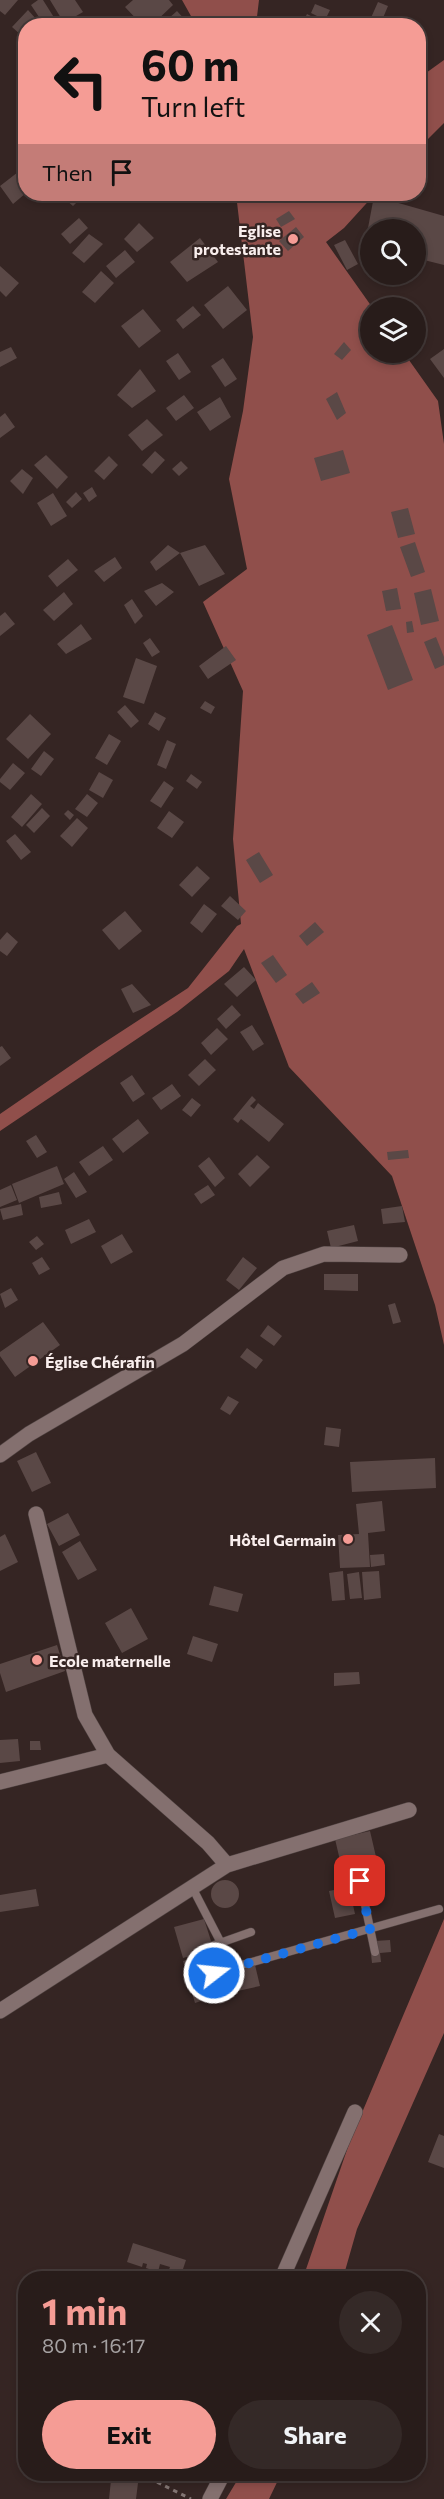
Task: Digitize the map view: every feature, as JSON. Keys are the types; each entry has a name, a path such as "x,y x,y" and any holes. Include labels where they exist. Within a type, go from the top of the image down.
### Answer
{"street":[{"path":"0,1455 29,1434 183,1344 283,1268 324,1254 400,1255"},
{"path":"36,1514 85,1715 108,1755 208,1843 227,1865"},
{"path":"0,1782 108,1755"},
{"path":"0,2011 227,1865 409,1810"},
{"path":"285,2271 355,2112"},
{"path":"210,2499 219,2481"}],"lane":[{"path":"360,1881 360,1900 375,1952"},
{"path":"192,1887 221,1942"},
{"path":"251,1932 206,1947 212,1974 439,1909"}],"path":[{"path":"155,2481 191,2499"}],"shaded area":[{"path":"182,0 259,0 257,18 192,18"},
{"path":"444,60 444,123 426,141 426,73"},
{"path":"237,201 369,201 344,228 326,242 365,297 360,297 360,363 411,363 438,401 444,444 444,1345 435,1305 392,1176 289,1067 244,949 229,971 177,1012 0,1131 0,1114 188,988 237,926 241,924 233,839 243,691 203,602 247,569 229,479 243,411 253,337"},
{"path":"444,1919 444,2033 357,2229 345,2271 305,2271 350,2141"},
{"path":"237,2481 278,2481 269,2499 226,2499"}],"building":[{"path":"0,0 18,0 5,15 0,11"},
{"path":"38,0 43,0 54,18 40,18 31,5"},
{"path":"50,0 75,0 83,12 73,18 61,18"},
{"path":"133,0 169,0 173,5 159,18 135,18 125,7"},
{"path":"378,2 388,6 383,18 371,18"},
{"path":"315,4 330,10 326,18 311,13"},
{"path":"28,10 35,18 20,18"},
{"path":"177,11 183,18 169,18"},
{"path":"18,21 18,32 12,27"},
{"path":"18,172 18,200 13,204 0,186"},
{"path":"67,201 78,201 73,206"},
{"path":"373,201 392,201 444,216 444,265 426,260 426,219 370,219"},
{"path":"289,211 295,219 281,227 276,219"},
{"path":"79,218 88,228 70,244 61,234"},
{"path":"139,223 154,238 137,252 124,239"},
{"path":"296,227 304,237 288,251 279,241"},
{"path":"89,234 103,244 84,263 72,253"},
{"path":"200,238 218,262 187,282 170,262"},
{"path":"345,240 358,264 347,270 334,245"},
{"path":"125,250 135,262 116,278 106,266"},
{"path":"0,266 19,283 6,297 0,291"},
{"path":"101,271 114,283 95,303 82,292"},
{"path":"228,286 247,310 223,329 204,305"},
{"path":"193,306 201,315 183,329 176,320"},
{"path":"143,309 161,331 139,348 121,326"},
{"path":"344,342 351,350 342,360 334,354"},
{"path":"11,347 17,358 0,367 0,352"},
{"path":"444,349 444,378 430,359"},
{"path":"178,353 191,372 179,380 166,361"},
{"path":"223,358 237,379 225,387 211,366"},
{"path":"140,369 156,391 132,408 117,395"},
{"path":"337,392 346,413 337,420 326,399"},
{"path":"184,395 194,408 176,421 166,408"},
{"path":"220,397 231,417 210,431 197,412"},
{"path":"5,413 15,427 0,438 0,417"},
{"path":"147,419 163,435 142,451 128,435"},
{"path":"343,450 350,473 321,481 314,458"},
{"path":"155,451 165,460 152,474 142,465"},
{"path":"46,455 68,477 57,489 34,465"},
{"path":"109,456 118,465 104,480 94,471"},
{"path":"181,461 188,468 179,476 172,469"},
{"path":"22,469 33,478 23,494 10,481"},
{"path":"92,487 97,496 89,502 83,493"},
{"path":"76,492 82,499 72,508 66,502"},
{"path":"53,493 67,516 51,526 37,503"},
{"path":"408,508 415,534 398,538 391,512"},
{"path":"415,542 425,572 411,577 400,547"},
{"path":"168,545 180,553 156,571 150,562"},
{"path":"205,545 225,574 199,586 180,553"},
{"path":"115,557 122,568 104,582 94,571"},
{"path":"68,559 78,570 57,587 48,576"},
{"path":"162,583 174,592 156,606 144,591"},
{"path":"397,588 401,609 386,611 382,591"},
{"path":"431,589 439,621 421,625 414,593"},
{"path":"64,592 73,604 54,621 43,610"},
{"path":"132,599 143,616 135,624 124,605"},
{"path":"5,612 15,624 0,636 0,616"},
{"path":"412,621 414,632 407,633 406,622"},
{"path":"81,624 92,639 66,654 57,644"},
{"path":"392,625 413,680 388,690 367,635"},
{"path":"436,637 444,657 444,665 435,669 424,642"},
{"path":"150,638 160,652 152,657 143,643"},
{"path":"226,646 236,660 208,679 199,666"},
{"path":"136,658 157,666 144,704 123,697"},
{"path":"205,701 215,707 211,714 200,708"},
{"path":"125,705 139,721 131,728 117,712"},
{"path":"155,712 166,718 159,731 148,724"},
{"path":"30,714 51,734 28,759 6,739"},
{"path":"109,734 121,741 107,765 95,758"},
{"path":"167,740 176,744 166,769 157,765"},
{"path":"44,751 54,759 41,776 31,769"},
{"path":"13,763 25,773 10,790 0,782 0,779"},
{"path":"99,772 113,780 103,798 89,790"},
{"path":"191,774 202,782 197,789 186,781"},
{"path":"164,781 174,788 161,808 150,801"},
{"path":"31,794 42,804 22,827 11,817"},
{"path":"87,794 98,803 87,817 75,809"},
{"path":"42,808 50,816 34,833 26,825"},
{"path":"68,810 74,815 70,820 64,814"},
{"path":"169,811 184,822 172,838 157,828"},
{"path":"77,818 88,828 72,847 60,836"},
{"path":"15,834 31,852 21,860 6,841"},
{"path":"259,852 273,875 260,883 246,860"},
{"path":"197,866 210,878 192,897 179,885"},
{"path":"230,896 246,911 238,920 221,906"},
{"path":"204,904 217,914 202,933 190,923"},
{"path":"125,911 142,931 119,950 102,930"},
{"path":"315,922 324,932 307,946 299,936"},
{"path":"7,932 18,942 7,956 0,951 0,940"},
{"path":"273,955 287,975 276,983 261,963"},
{"path":"244,967 256,980 237,997 224,984"},
{"path":"312,982 320,993 303,1004 295,994"},
{"path":"132,984 151,1005 133,1013 121,989"},
{"path":"232,1005 241,1015 226,1029 217,1019"},
{"path":"252,1025 264,1044 253,1051 240,1032"},
{"path":"217,1028 228,1039 211,1055 201,1043"},
{"path":"2,1046 11,1058 0,1066 0,1047"},
{"path":"205,1059 216,1070 199,1086 188,1075"},
{"path":"132,1075 145,1094 133,1102 120,1083"},
{"path":"172,1084 181,1096 161,1110 152,1098"},
{"path":"252,1096 256,1100 250,1106 254,1109 258,1103 284,1124 269,1142 241,1119 238,1123 233,1119"},
{"path":"192,1098 201,1105 191,1117 182,1110"},
{"path":"138,1119 149,1133 123,1153 112,1139"},
{"path":"36,1135 47,1152 37,1158 26,1141"},
{"path":"103,1146 113,1160 89,1176 79,1162"},
{"path":"408,1150 409,1158 388,1160 387,1152"},
{"path":"257,1155 270,1167 250,1187 238,1174"},
{"path":"209,1157 225,1178 215,1187 198,1166"},
{"path":"57,1166 64,1184 19,1203 12,1184"},
{"path":"74,1172 87,1192 76,1198 64,1179"},
{"path":"11,1185 17,1200 0,1207 0,1190"},
{"path":"208,1185 215,1195 201,1204 194,1194"},
{"path":"59,1192 62,1204 41,1208 39,1197"},
{"path":"21,1204 23,1215 3,1220 0,1209"},
{"path":"402,1206 405,1222 383,1224 381,1209"},
{"path":"89,1219 96,1232 71,1244 65,1230"},
{"path":"354,1225 358,1241 331,1248 327,1231"},
{"path":"122,1234 133,1252 111,1264 101,1246"},
{"path":"37,1236 44,1244 36,1250 29,1242"},
{"path":"42,1257 50,1269 39,1275 32,1263"},
{"path":"243,1257 257,1268 239,1290 226,1280"},
{"path":"324,1274 358,1274 358,1291 324,1290"},
{"path":"11,1288 18,1300 5,1308 0,1294"},
{"path":"395,1303 401,1322 393,1324 388,1305"},
{"path":"43,1322 60,1345 15,1377 0,1356 0,1352"},
{"path":"268,1325 282,1336 274,1346 260,1336"},
{"path":"247,1348 263,1360 256,1369 240,1357"},
{"path":"228,1396 239,1402 230,1415 220,1409"},
{"path":"326,1427 341,1429 339,1447 324,1445"},
{"path":"36,1452 51,1483 32,1492 17,1461"},
{"path":"435,1458 436,1488 352,1492 350,1462"},
{"path":"382,1501 385,1531 368,1533 370,1567 340,1568 338,1535 359,1534 356,1504"},
{"path":"68,1513 80,1535 59,1546 47,1524"},
{"path":"5,1534 18,1562 0,1571 0,1537"},
{"path":"80,1541 97,1570 78,1580 62,1552"},
{"path":"384,1554 385,1565 371,1567 370,1555"},
{"path":"343,1571 345,1600 332,1601 329,1573"},
{"path":"379,1571 381,1598 364,1600 362,1572"},
{"path":"359,1572 362,1598 350,1599 347,1574"},
{"path":"214,1586 243,1594 238,1612 209,1605"},
{"path":"131,1608 148,1639 122,1653 105,1623"},
{"path":"193,1636 218,1644 212,1662 187,1654"},
{"path":"57,1645 65,1671 6,1692 0,1673 0,1664"},
{"path":"359,1672 360,1684 334,1686 334,1673"},
{"path":"18,1739 20,1761 0,1763 0,1740"},
{"path":"30,1741 40,1741 41,1750 30,1750"},
{"path":"370,1831 380,1874 345,1882 335,1839"},
{"path":"225,1880 235,1884 239,1894 235,1904 225,1908 215,1904 211,1894 215,1884"},
{"path":"349,1887 355,1914 335,1918 329,1891"},
{"path":"36,1889 39,1906 0,1912 0,1895"},
{"path":"204,1919 212,1944 199,1947 201,1953 183,1958 174,1927"},
{"path":"390,1940 391,1952 380,1953 381,1962 372,1963 371,1954 377,1954 375,1941"},
{"path":"203,1955 216,1996 195,2003 183,1961"},
{"path":"255,1965 260,1986 219,1995 214,1975"},
{"path":"439,2134 444,2136 444,2168 428,2162"},
{"path":"133,2243 186,2260 182,2271 168,2271 170,2267 160,2264 158,2271 155,2271 146,2268 147,2264 143,2263 142,2267 127,2262"},
{"path":"111,2481 138,2483 136,2499 109,2499"}],"place":[{"name":"Eglise protestante","path":"293,239"},
{"name":"Église Chérafin","path":"33,1361"},
{"name":"Hôtel Germain","path":"348,1539"},
{"name":"Ecole maternelle","path":"37,1660"}],"route":[{"path":"214,1973 370,1929 360,1881"}]}
